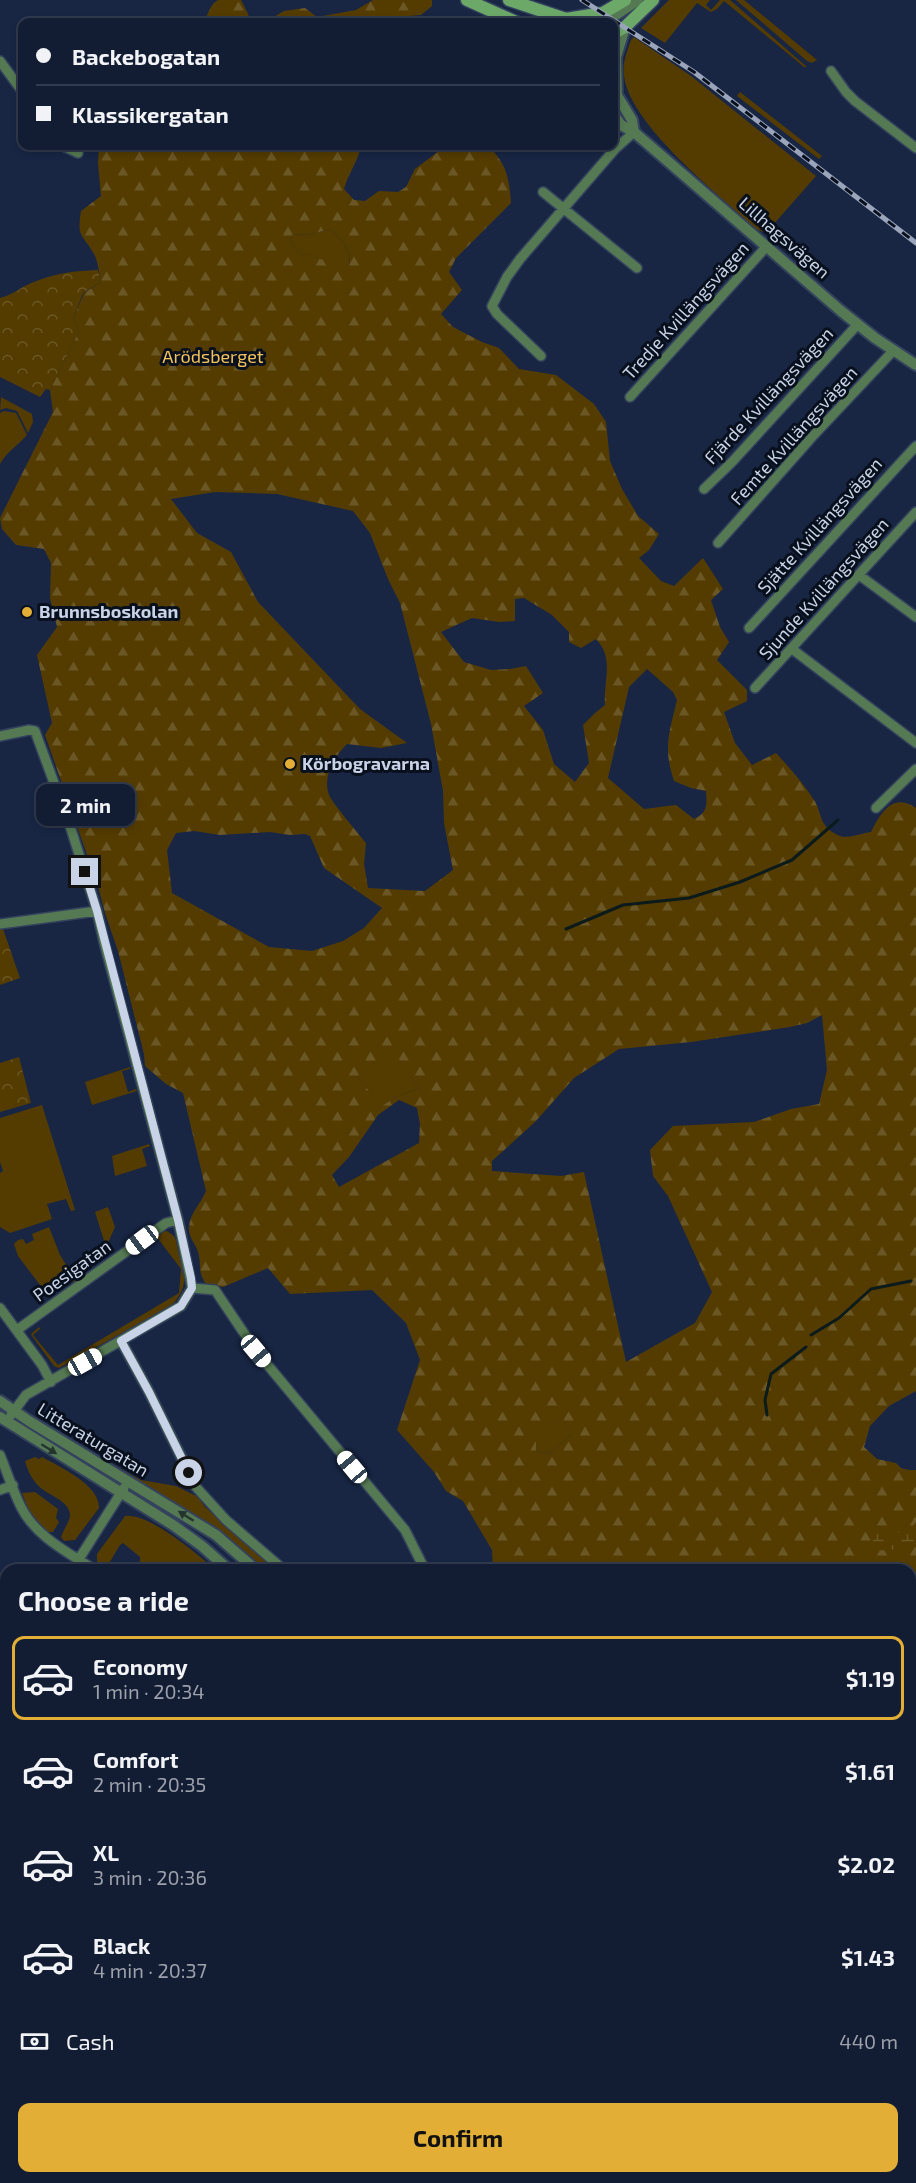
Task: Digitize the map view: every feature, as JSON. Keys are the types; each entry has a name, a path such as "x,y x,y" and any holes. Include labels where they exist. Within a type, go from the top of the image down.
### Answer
{"main road":[{"path":"468,0 507,18"},
{"path":"509,0 560,18"},
{"path":"604,18 625,0"},
{"path":"619,30 653,0"}],"street":[{"path":"604,18 638,0"},
{"path":"0,62 18,86"},
{"path":"831,70 855,101 916,148"},
{"name":"Lillhagsvägen","path":"618,98 632,120 634,132"},
{"name":"Lillhagsvägen","path":"618,121 858,324 893,351 916,365"},
{"path":"618,146 634,132"},
{"path":"72,150 78,153"},
{"path":"541,356 497,314 492,306 507,277 614,150"},
{"path":"543,192 637,267"},
{"name":"Tredje Kvillängsvägen","path":"630,398 767,246"},
{"name":"Fjärde Kvillängsvägen","path":"704,489 732,462 858,324"},
{"name":"Femte Kvillängsvägen","path":"718,543 812,437 893,351"},
{"name":"Sjätte Kvillängsvägen","path":"749,628 916,446"},
{"name":"Sjunde Kvillängsvägen","path":"755,688 916,512"},
{"path":"859,575 916,617"},
{"path":"792,649 916,743"},
{"path":"0,736 28,730 35,731 38,735 97,911 178,1220 192,1288 181,1306 26,1395 14,1411 3,1420"},
{"path":"876,808 916,770"},
{"path":"0,924 97,911"},
{"name":"Poesigatan","path":"16,1330 166,1223 178,1220"},
{"path":"192,1288 215,1290 255,1350 405,1530 422,1564"},
{"path":"0,1308 42,1365 51,1382"},
{"path":"121,1341 196,1488 226,1520 277,1564"},
{"name":"Litteraturgatan","path":"0,1401 216,1535 249,1564"},
{"name":"Litteraturgatan","path":"3,1420 173,1525 223,1564"},
{"path":"0,1455 21,1507 33,1524 52,1542 86,1564"},
{"path":"76,1564 129,1481"},
{"path":"0,1490 13,1485"},
{"path":"0,1823 0,1830"}],"green space":[{"path":"218,0 241,0 250,18 205,18"},
{"path":"373,0 432,0 432,6 421,15 384,18 272,18 284,11 305,8 317,17 356,10"},
{"path":"669,0 710,0 706,5 711,10 720,0 730,0 807,67 804,67 724,1 711,12 697,3 665,43 641,28"},
{"path":"736,0 744,0 817,60 812,63 807,61"},
{"path":"634,37 691,76 816,176 766,233 756,229 700,179 678,158 642,116 630,95 624,76 625,58"},
{"path":"740,92 822,156 819,159 737,96"},
{"name":"Arödsberget","path":"99,150 360,150 344,189 354,200 365,201 379,191 398,192 406,187 415,169 441,150 491,150 506,172 511,203 456,258 449,272 462,290 441,314 453,327 499,348 519,369 556,375 594,404 606,422 610,461 622,489 638,516 659,534 649,550 639,558 661,581 674,586 703,558 723,589 711,600 720,627 729,642 717,660 747,690 747,701 724,712 735,743 752,765 776,753 810,794 824,824 828,829 843,837 871,832 883,812 894,804 900,802 916,808 916,1391 889,1406 870,1426 864,1447 877,1459 896,1463 901,1468 916,1470 916,1564 493,1564 492,1550 463,1501 446,1491 434,1472 397,1430 420,1360 406,1323 372,1290 290,1294 268,1268 223,1287 206,1284 203,1279 198,1252 190,1235 189,1225 206,1191 183,1093 166,1084 145,1066 118,951 98,886 45,735 52,723 37,655 57,627 50,598 51,563 44,549 16,545 2,529 0,518 53,412 50,390 79,331 74,317 84,293 101,282 95,257 81,234 80,226 81,211 101,196","holes":["330,229 346,246 350,261 349,267 298,253 290,239 293,234 309,235","215,492 277,494 353,511 370,533 400,603 431,724 443,791 444,823 453,870 425,891 368,888 364,864 366,843 335,805 327,788 331,767 347,744 381,748 407,743 360,709 258,602 231,552 197,533 171,499","524,598 552,615 569,632 569,642 581,648 596,639 605,654 607,662 605,705 583,725 589,763 575,782 554,764 543,730 524,706 543,693 526,666 491,670 464,662 441,632 472,618 499,622 515,621 515,599","647,669 673,692 677,700 668,750 671,769 674,781 706,791 706,808 699,817 694,819 676,805 644,809 608,778 629,687","194,831 220,835 270,832 290,835 305,834 310,836 324,868 382,908 364,928 343,941 312,951 269,947 172,893 167,850 176,833","822,1015 827,1070 819,1104 791,1109 754,1122 673,1126 650,1150 653,1176 668,1196 712,1292 695,1323 626,1362 584,1172 561,1176 492,1171 492,1161 535,1122 574,1078 619,1049 691,1042 807,1023","391,1048 419,1088 396,1097 382,1106 358,1078","399,1100 417,1108 420,1124 419,1143 339,1187 332,1175 349,1157 378,1115","563,1419 571,1435 549,1454 536,1451 536,1436 555,1421"]},
{"path":"330,229 348,250 349,268 298,253 290,239 293,234 309,235"},
{"path":"98,270 101,282 83,293 74,317 79,331 50,390 46,389 40,397 0,377 0,298 50,276"},
{"path":"1,397 32,414 33,422 28,433 17,411 6,408 0,410"},
{"path":"4,411 16,413 27,435 0,464 0,413"},
{"path":"2,926 20,978 0,985 0,927"},
{"path":"391,1047 419,1088 396,1097 382,1107 358,1078"},
{"path":"19,1057 31,1103 0,1112 0,1063"},
{"path":"130,1067 122,1071 128,1092 136,1089 137,1091 92,1105 85,1082"},
{"path":"42,1105 75,1210 71,1211 66,1199 47,1204 52,1219 10,1233 0,1227 0,1173 3,1171 0,1162 0,1118"},
{"path":"149,1144 150,1146 142,1149 147,1166 115,1176 112,1156"},
{"path":"108,1207 115,1227 106,1247 95,1212"},
{"path":"49,1227 60,1255 77,1282 75,1284 69,1277 46,1293 18,1256 14,1244 23,1239 26,1244 34,1240 32,1234"},
{"path":"167,1231 176,1240 184,1274 179,1297 172,1305 59,1368 54,1366 31,1334 39,1327 40,1329 33,1335 58,1365 179,1293 181,1269 156,1236 150,1241 149,1239 159,1232"},
{"path":"563,1418 571,1435 549,1454 536,1451 536,1435"},
{"path":"35,1457 39,1459 42,1457 68,1471 86,1484 98,1500 99,1508 75,1540 64,1541 61,1537 70,1517 69,1509 59,1499 39,1486 29,1473 25,1461"},
{"path":"103,1459 141,1480 176,1486 198,1497 205,1507 269,1564 254,1564 223,1535 102,1461"},
{"path":"35,1492 58,1509 56,1518 59,1522 53,1532 47,1532 29,1511 22,1493"},
{"path":"125,1516 147,1521 160,1528 208,1564 138,1564 140,1557 123,1543 109,1564 100,1564 97,1561 97,1554"},
{"path":"916,1522 916,1540 913,1548 872,1551 875,1534 909,1532"}],"waterway":[{"path":"566,929 623,905 689,898 740,882 792,860 838,820"},
{"path":"811,1335 839,1318 871,1289 911,1281"},
{"path":"767,1415 765,1400 771,1374 806,1347"}],"railway":[{"path":"582,0 610,18"},
{"path":"618,23 694,72 916,243"}],"place":[{"name":"Brunnsboskolan","path":"27,612"},
{"name":"Körbogravarna","path":"290,764"}],"route":[{"path":"85,872 178,1220 192,1288 181,1306 121,1341 189,1473"}]}
